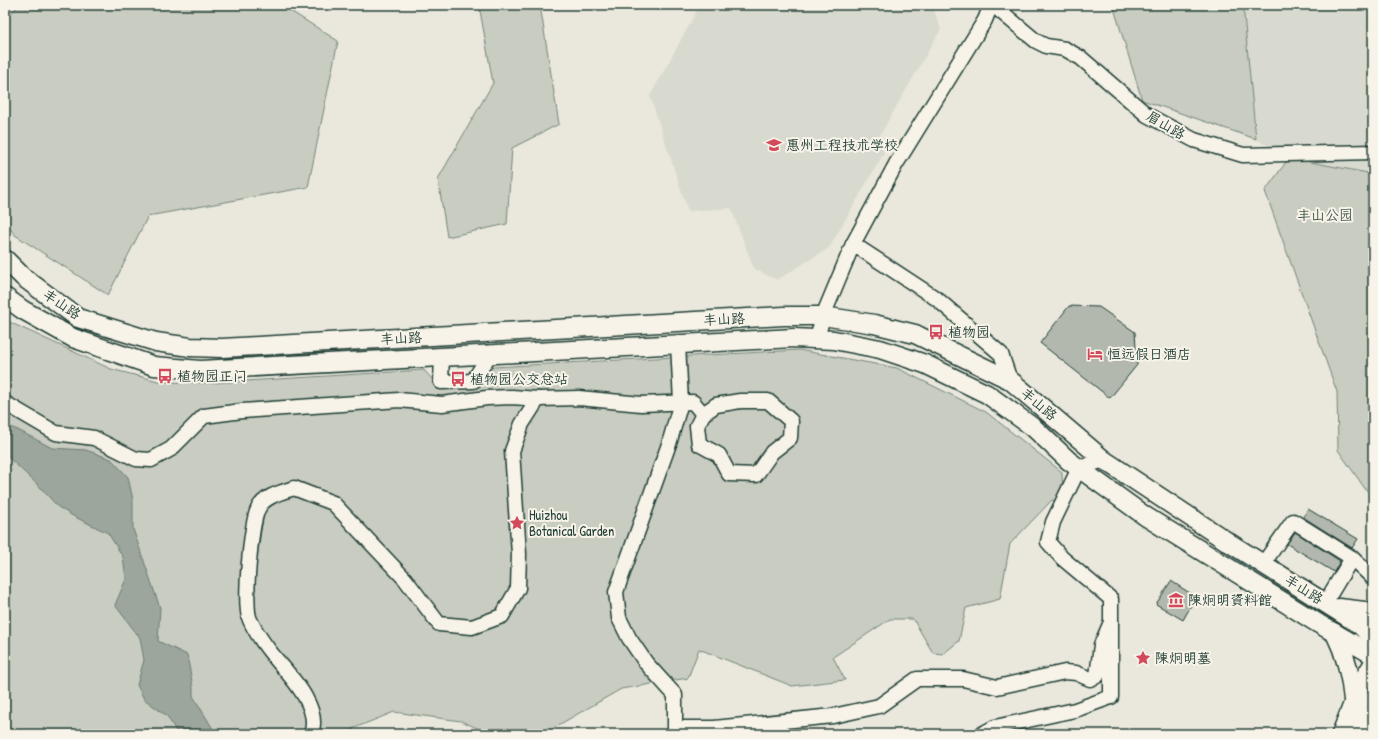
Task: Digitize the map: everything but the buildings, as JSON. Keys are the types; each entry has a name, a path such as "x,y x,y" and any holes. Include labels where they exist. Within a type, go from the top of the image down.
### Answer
{"main road":[{"name":"丰山路","path":"5,259 23,277 78,318 156,342 190,346 222,348 784,316 822,316 874,324 915,334 1010,380 1104,460 1263,564 1360,625 1373,638"},
{"name":"丰山路","path":"5,297 23,310 73,338 154,366 200,370 794,338 834,340 880,349 925,364 987,394 1034,428 1069,461 1145,516 1335,634 1373,655"},
{"path":"442,356 463,334"},
{"path":"1329,605 1373,612"},
{"path":"1335,634 1343,649 1348,665 1352,684 1353,703"},
{"path":"1341,734 1361,683 1373,664"},
{"path":"1360,734 1373,699"}],"street":[{"name":"眉山路","path":"992,5 1036,41 1046,46 1065,50 1081,58 1147,115 1194,140 1243,155 1373,152"},
{"path":"817,339 822,316 853,244 896,164 985,20 992,5"},
{"path":"853,244 937,299 1001,354 1010,380"},
{"path":"678,344 681,402 669,444 616,592 619,618 629,638 646,663 675,695 675,728 714,728 833,716 879,706 917,679 963,679 997,687 1065,672 1076,673 1090,679 1097,676 1101,645 1111,622"},
{"path":"442,356 441,382 473,381 490,354"},
{"path":"5,404 56,433 94,438 136,458 151,460 171,449 204,416 242,411 399,400 442,404 487,398 512,397 538,399 580,398 641,404 693,402 703,414"},
{"path":"311,734 313,729 312,712 299,686 270,652 249,619 247,591 250,540 258,508 271,496 294,488 333,503 405,579 439,624 472,627 502,616 518,588 519,554 512,451 522,424 538,399"},
{"path":"740,401 768,401 792,421 790,438 772,452 756,475 729,474 719,455 699,444 697,426 703,414 716,405 740,401"},
{"path":"982,734 996,727 1075,710 1111,697 1111,599 1062,558 1048,542 1053,522 1080,468 1104,460"},
{"path":"1263,564 1293,521 1352,558 1373,578"},
{"path":"1329,605 1352,558"}],"shaded area":[{"name":"惠州工程技术学校","path":"700,5 932,5 941,29 879,137 884,153 829,248 777,280 754,269 731,208 688,211 650,96"},
{"path":"1243,5 1373,5 1373,174 1289,158 1256,139"},
{"path":"5,425 18,430 52,448 86,450 111,459 128,477 133,500 133,529 160,608 158,641 187,655 193,687 193,696 213,729 212,734 178,734 167,716 144,699 137,685 144,660 140,638 115,605 126,579 123,557 108,533 58,507 41,488 5,454"}],"green space":[{"path":"19,5 281,5 338,41 308,187 148,216 108,295 15,235 5,222 5,20"},
{"path":"479,5 540,5 559,124 512,148 507,224 447,237 438,179 493,83"},
{"path":"1113,5 1243,5 1256,139 1142,100"},
{"name":"丰山公园","path":"1289,158 1373,174 1373,492 1366,490 1338,450 1337,392 1265,191"},
{"name":"Huizhou Botanical Garden","path":"5,320 111,369 162,382 213,383 424,370 440,388 480,387 493,367 799,350 897,368 986,412 1062,472 1063,503 1052,500 1010,544 1000,599 966,608 959,641 943,654 933,653 913,619 890,619 833,657 845,680 792,686 699,649 688,678 621,689 543,734 491,734 461,721 394,712 352,729 353,734 5,734"}],"place":[{"name":"惠州工程技术学校","path":"774,145"},
{"name":"植物园","path":"936,332"},
{"name":"恒远假日酒店","path":"1095,354"},
{"name":"植物园正门","path":"165,376"},
{"name":"植物园公交总站","path":"458,379"},
{"name":"Huizhou Botanical Garden","path":"517,523"},
{"name":"陳炯明資料館","path":"1176,600"},
{"name":"陳炯明墓","path":"1143,658"}]}
